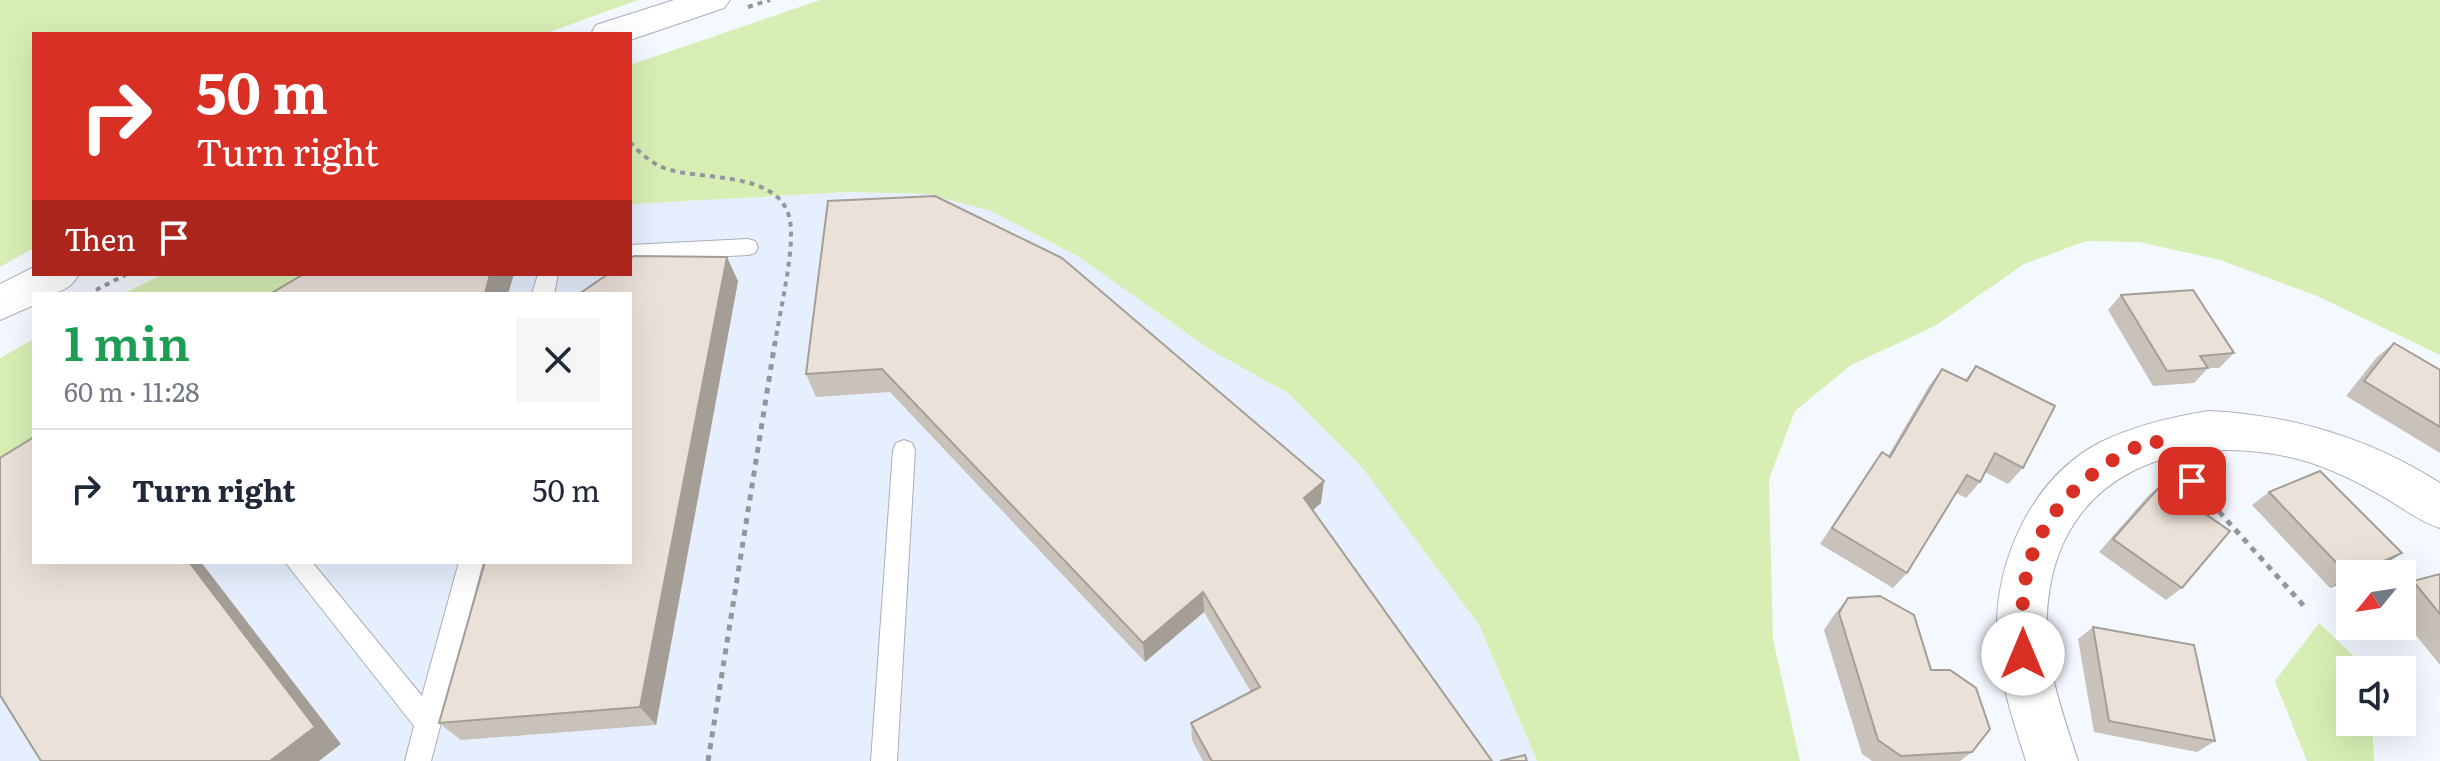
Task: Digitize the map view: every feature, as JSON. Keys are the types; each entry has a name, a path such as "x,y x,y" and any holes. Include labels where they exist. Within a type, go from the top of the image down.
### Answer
{"street":[{"path":"615,32 712,0"},
{"path":"0,303 54,276"},
{"path":"2052,761 2034,704 2023,654 2023,596 2034,548 2056,508 2089,475 2125,451 2154,439 2198,429 2290,438 2336,451 2378,470 2440,508"}],"lane":[{"path":"632,253 748,247"},
{"path":"884,761 904,450"},
{"path":"299,564 428,723"},
{"path":"418,761 470,564"}],"path":[{"path":"632,144 669,170 715,175 760,188 781,201 789,215 790,247 708,761"},
{"path":"92,292 123,276"},
{"path":"2154,439 2304,606"}],"shaded area":[{"path":"850,192 927,194 991,211 1079,257 1212,351 1288,393 1361,465 1479,625 1537,761 0,761 0,479 32,557 32,564 632,564 632,292 310,292 337,276 632,276 632,204"}],"green space":[{"path":"0,0 638,0 550,32 32,32 32,249 0,267"},
{"path":"820,0 2440,0 2440,355 2317,296 2220,260 2139,242 2086,241 2024,264 1935,326 1851,365 1795,411 1769,479 1773,639 1800,761 1537,761 1479,625 1361,466 1288,393 1212,351 1079,257 991,211 927,194 850,192 632,204 632,64"},
{"path":"159,276 337,276 310,292 127,292"},
{"path":"32,340 32,459 0,479 0,358"},
{"path":"2319,623 2353,656 2336,656 2336,736 2373,736 2374,761 2307,761 2275,681"}],"building":[{"path":"935,196 1062,258 1324,481 1304,498 1492,761 1212,761 1191,723 1260,687 1203,592 1143,643 882,369 806,374 828,201"},
{"path":"727,257 640,707 439,723 484,564 632,564 632,292 582,292 605,276 632,276 632,258"},
{"path":"301,276 490,276 486,292 273,292"},
{"path":"2193,290 2234,353 2200,356 2208,368 2167,371 2121,295"},
{"path":"2394,343 2440,370 2440,427 2364,381"},
{"path":"1976,366 2055,406 2023,468 1995,453 1980,482 1967,475 1907,573 1832,528 1882,452 1890,457 1942,369 1967,381"},
{"path":"32,438 32,564 191,564 315,727 270,761 41,761 0,695 0,458"},
{"path":"2320,471 2402,553 2386,560 2336,562 2269,492"},
{"path":"2162,484 2230,531 2182,588 2113,539"},
{"path":"2440,574 2440,614 2416,585 2416,580"},
{"path":"1880,596 1914,615 1931,670 1950,670 1976,688 1990,729 1972,752 1901,756 1878,740 1839,613 1848,598"},
{"path":"2093,627 2194,645 2215,741 2109,721"},
{"path":"1525,755 1527,761 1500,761"}],"route":[{"path":"2023,654 2023,596 2034,548 2056,508 2089,475 2125,451 2154,439 2192,481"}]}
